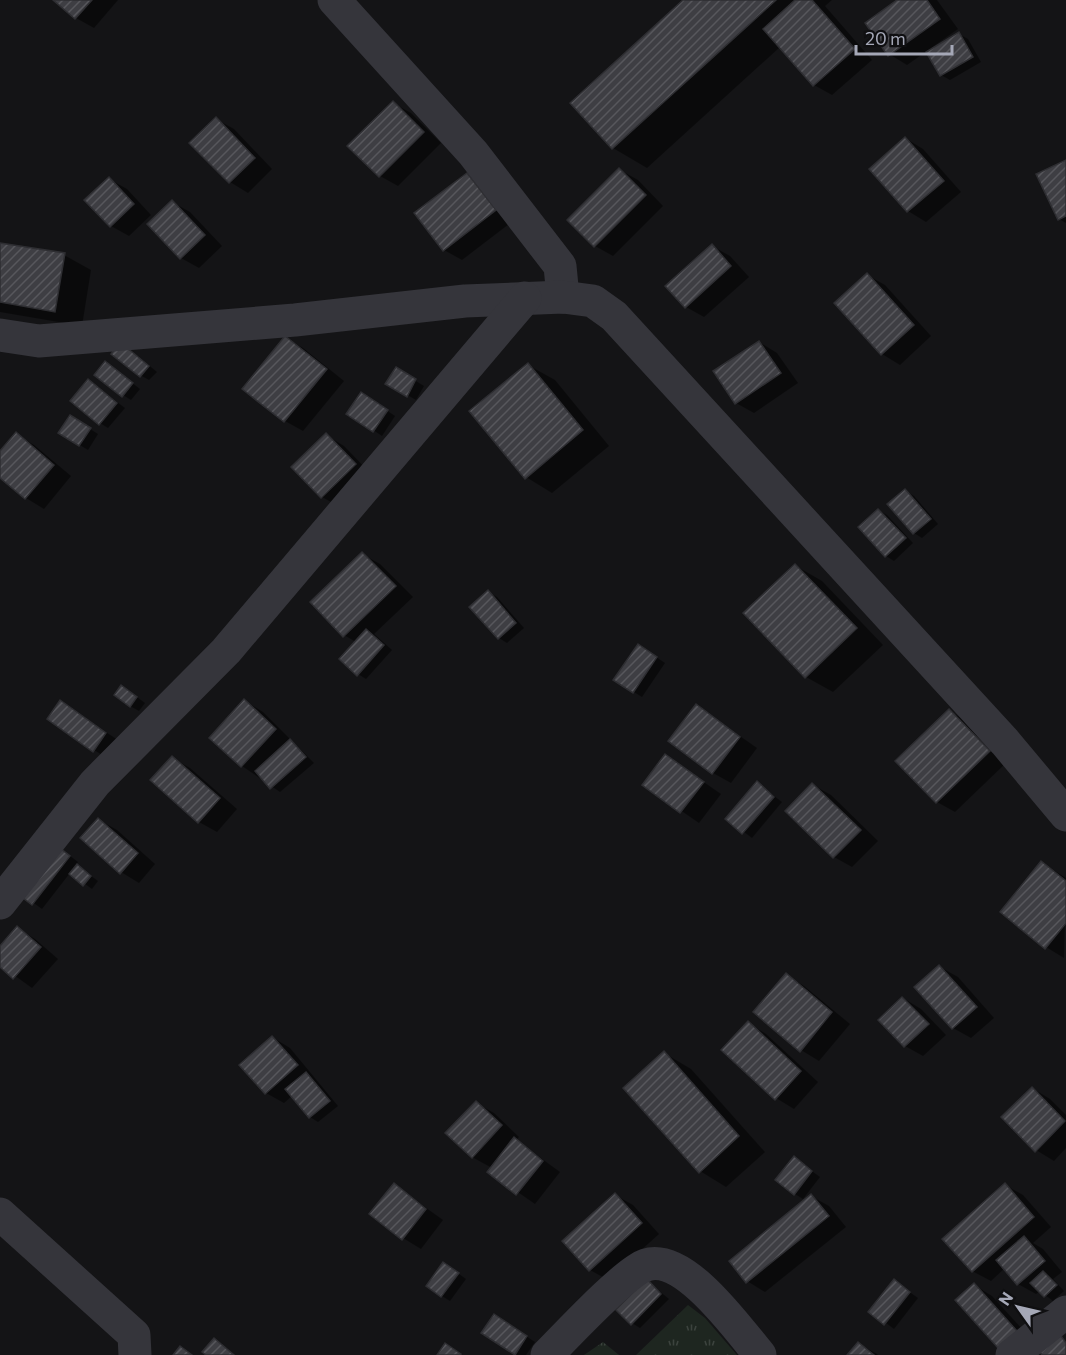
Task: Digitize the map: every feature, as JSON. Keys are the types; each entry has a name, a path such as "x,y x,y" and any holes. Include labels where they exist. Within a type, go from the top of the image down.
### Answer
{"street":[{"path":"334,0 481,162 560,266 563,297"},
{"path":"0,335 39,341 525,298 563,297 593,301 614,316 1005,742 1066,815"},
{"path":"0,903 95,783 226,651 525,298"},
{"path":"0,1214 135,1335 135,1355"},
{"path":"547,1355 617,1286 645,1265 666,1264 684,1272 717,1305 760,1355"},
{"path":"1012,1355 1066,1312"}],"green space":[{"path":"688,1305 705,1318 737,1355 636,1355"},
{"path":"603,1342 619,1355 584,1355"}],"building":[{"path":"53,0 92,0 75,19"},
{"path":"683,0 776,0 612,149 570,103"},
{"path":"795,0 812,0 855,49 813,86 763,29"},
{"path":"897,0 927,0 940,19 888,56 865,23"},
{"path":"959,32 973,57 940,76 926,52"},
{"path":"393,101 424,132 379,177 347,146"},
{"path":"216,117 255,158 229,183 189,143"},
{"path":"905,137 944,181 907,212 869,169"},
{"path":"1066,160 1066,216 1058,220 1036,174"},
{"path":"619,168 646,195 594,247 567,220"},
{"path":"467,173 496,210 443,251 414,213"},
{"path":"109,177 134,204 110,227 84,200"},
{"path":"172,200 205,235 180,259 147,224"},
{"path":"0,243 65,253 55,312 0,302"},
{"path":"712,244 731,266 685,308 665,286"},
{"path":"867,273 914,325 881,355 834,303"},
{"path":"285,336 327,369 284,422 242,389"},
{"path":"759,341 781,373 735,404 713,371"},
{"path":"120,342 149,366 140,377 111,354"},
{"path":"105,361 133,383 122,397 94,375"},
{"path":"528,363 583,430 525,479 469,411"},
{"path":"396,367 416,379 407,397 385,384"},
{"path":"88,379 117,403 99,425 70,401"},
{"path":"361,392 388,410 373,432 346,414"},
{"path":"70,415 91,428 79,446 58,433"},
{"path":"16,432 54,465 25,499 0,478 0,451"},
{"path":"326,433 356,464 321,498 291,467"},
{"path":"905,489 931,519 913,534 887,504"},
{"path":"878,509 906,538 885,557 858,527"},
{"path":"362,552 396,586 343,637 310,602"},
{"path":"795,564 857,628 805,678 743,613"},
{"path":"488,590 516,623 498,639 469,607"},
{"path":"366,629 384,645 357,676 339,659"},
{"path":"638,644 657,657 633,693 613,680"},
{"path":"121,685 137,697 130,707 114,695"},
{"path":"244,699 276,729 241,767 209,738"},
{"path":"60,700 106,733 93,752 47,719"},
{"path":"696,704 740,737 712,774 668,741"},
{"path":"949,709 990,751 936,803 895,761"},
{"path":"290,739 306,757 270,789 255,771"},
{"path":"665,754 704,782 680,813 642,785"},
{"path":"172,756 220,798 198,823 150,780"},
{"path":"757,781 774,797 742,834 725,819"},
{"path":"812,783 861,830 833,858 785,811"},
{"path":"98,818 138,853 120,874 80,838"},
{"path":"56,845 70,856 32,905 18,894"},
{"path":"1041,861 1066,881 1066,923 1045,949 1000,912"},
{"path":"77,864 91,876 83,886 69,874"},
{"path":"17,926 41,947 13,979 0,967 0,946"},
{"path":"939,965 977,1007 952,1029 914,987"},
{"path":"786,973 832,1012 800,1052 753,1012"},
{"path":"902,997 929,1024 904,1047 878,1020"},
{"path":"748,1021 801,1071 775,1100 721,1050"},
{"path":"272,1036 298,1065 265,1094 239,1065"},
{"path":"664,1051 739,1136 699,1173 623,1088"},
{"path":"306,1072 330,1101 309,1118 285,1089"},
{"path":"1032,1087 1065,1121 1035,1152 1001,1117"},
{"path":"476,1101 502,1125 472,1158 445,1133"},
{"path":"514,1137 543,1161 516,1195 487,1172"},
{"path":"794,1156 812,1171 794,1195 775,1180"},
{"path":"394,1183 426,1209 402,1240 369,1214"},
{"path":"1005,1183 1034,1217 972,1272 942,1239"},
{"path":"615,1193 642,1223 589,1271 562,1241"},
{"path":"811,1194 829,1216 746,1283 729,1261"},
{"path":"1024,1236 1045,1261 1017,1285 996,1260"},
{"path":"443,1262 459,1273 441,1297 426,1286"},
{"path":"1043,1271 1057,1285 1044,1297 1030,1283"},
{"path":"647,1279 661,1294 631,1325 616,1310"},
{"path":"894,1279 910,1292 884,1325 868,1312"},
{"path":"974,1283 1017,1331 998,1348 955,1300"},
{"path":"494,1314 527,1336 515,1355 481,1333"},
{"path":"1059,1333 1066,1343 1066,1355 1042,1355 1038,1349"},
{"path":"214,1338 234,1355 206,1355 202,1352"},
{"path":"858,1342 874,1355 847,1355"},
{"path":"445,1343 461,1354 437,1355"},
{"path":"180,1346 192,1355 173,1355"}]}
